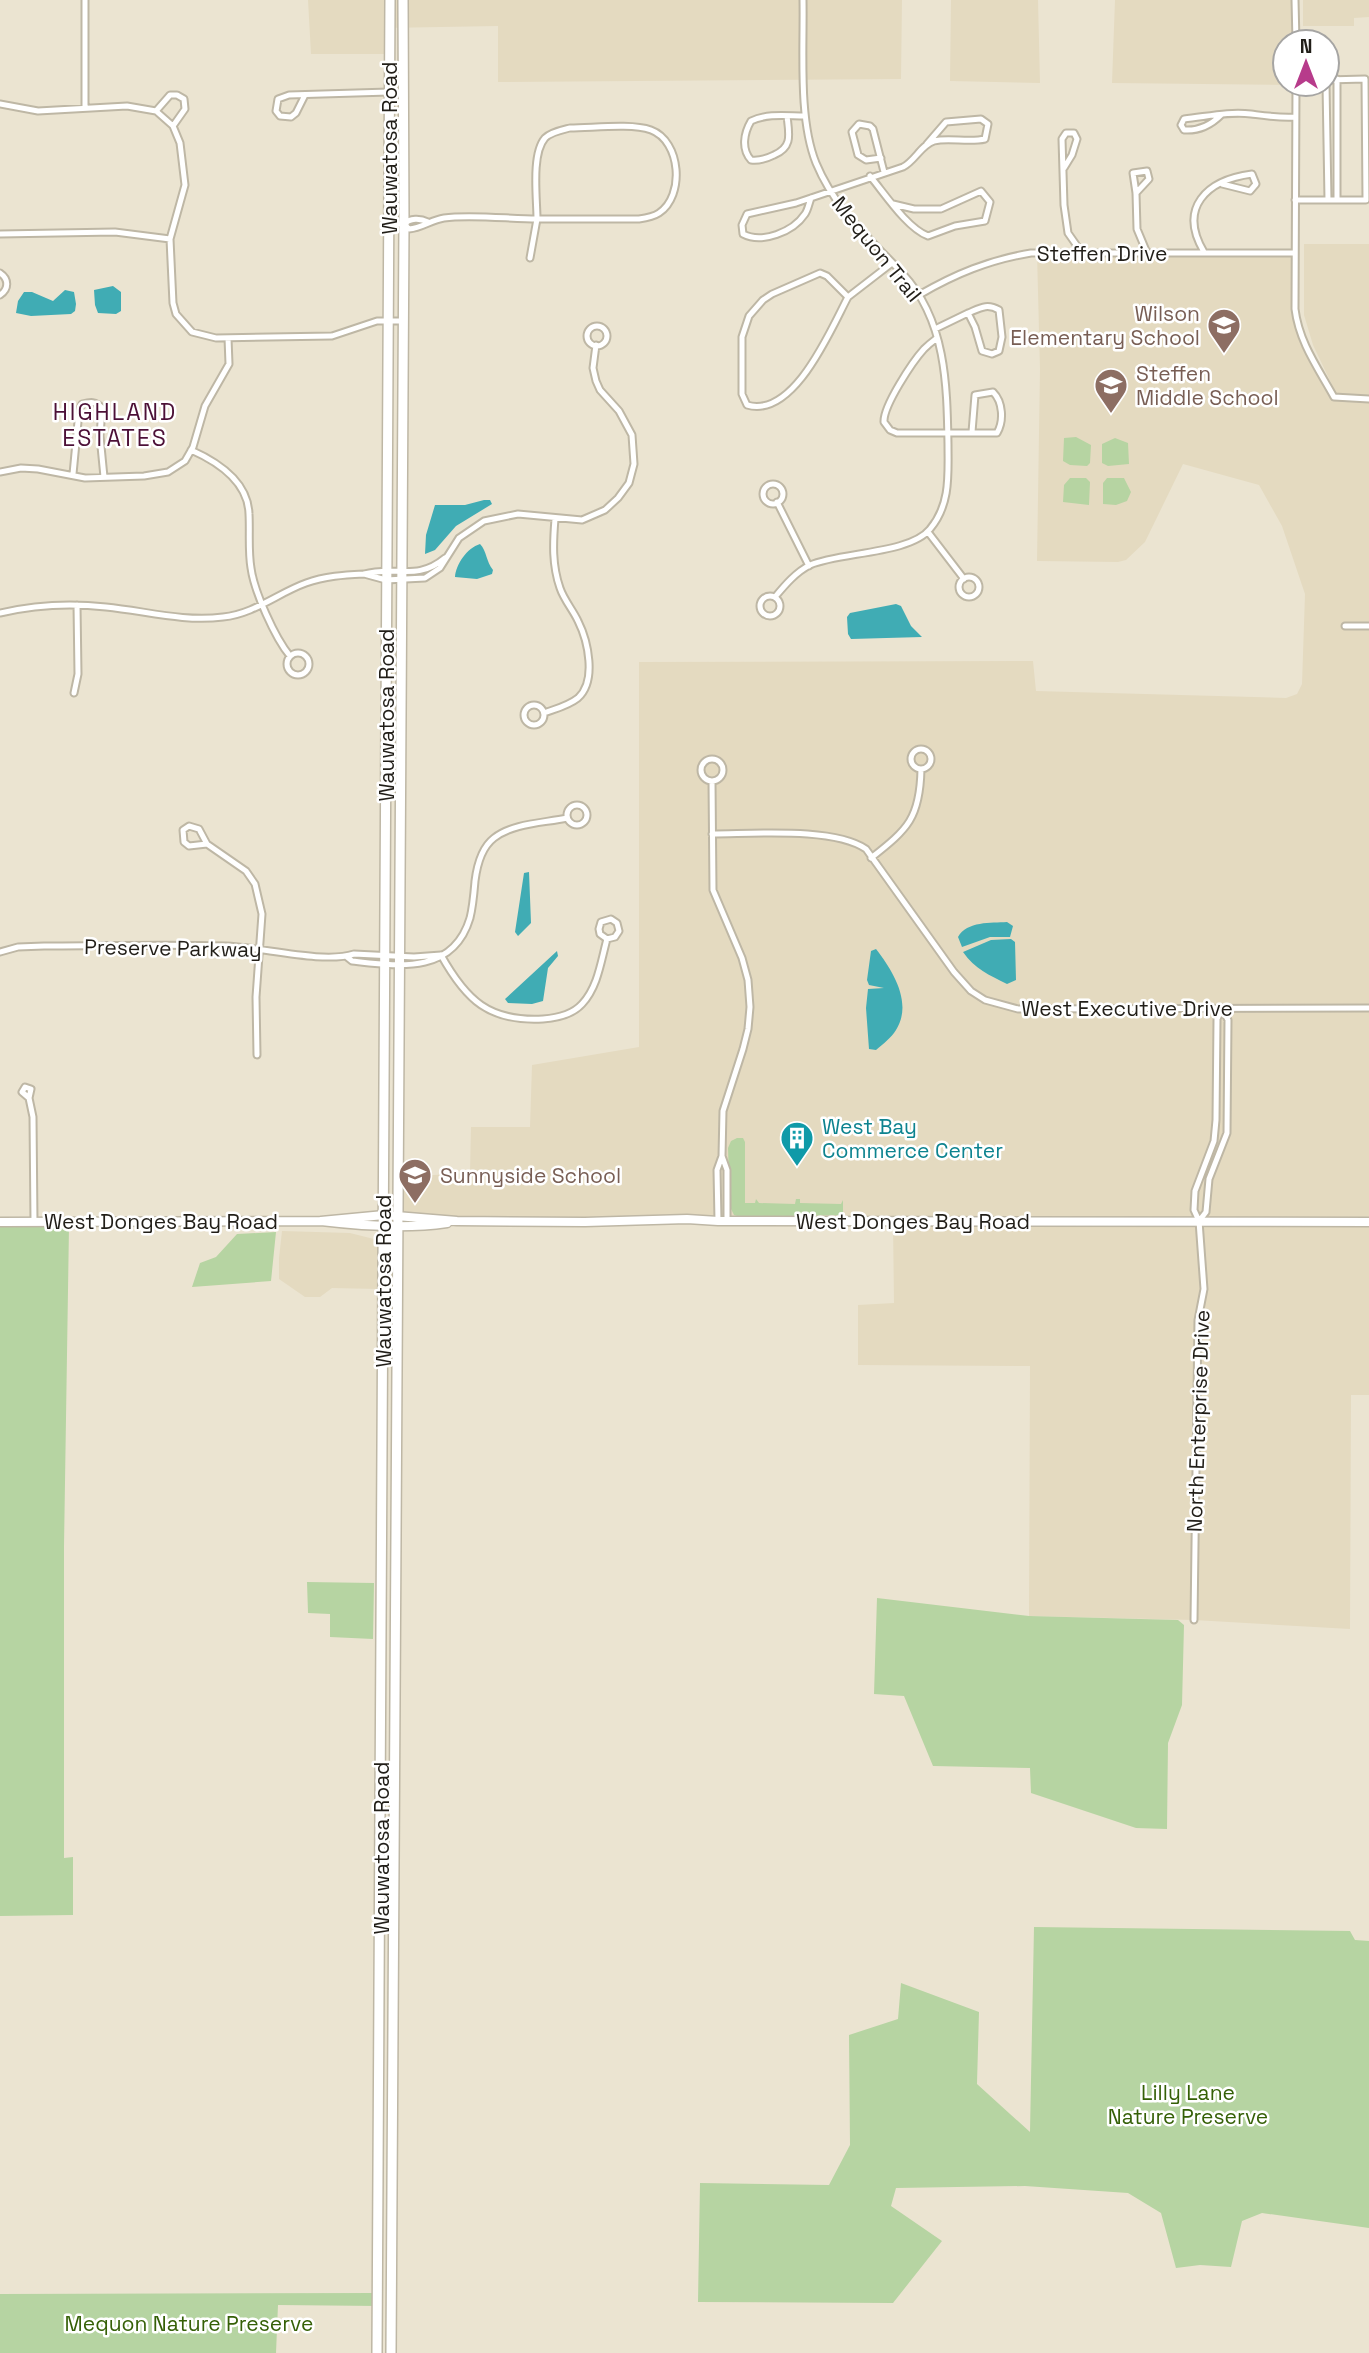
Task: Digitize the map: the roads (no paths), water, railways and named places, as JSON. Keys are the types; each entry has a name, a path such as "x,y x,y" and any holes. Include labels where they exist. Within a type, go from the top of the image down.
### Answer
{"main road":[{"name":"Wauwatosa Road","path":"390,0 384,1165 398,1285 391,2353"},
{"name":"Wauwatosa Road","path":"377,2353 391,1221 399,960 404,224 401,0"}],"street":[{"path":"85,0 85,107"},
{"name":"Mequon Trail","path":"803,0 805,116 810,145 829,190 852,222 919,295 935,328 946,378 947,497 942,511 928,532"},
{"path":"1295,0 1296,28"},
{"path":"1295,200 1366,200 1365,79 1341,79"},
{"path":"305,95 291,117 280,116 276,111 278,99 283,96 305,95 389,92"},
{"path":"156,111 170,95 184,99 185,108 173,126"},
{"path":"1296,98 1295,253 1299,330 1303,343 1334,397 1369,399"},
{"path":"1327,98 1328,200"},
{"path":"1337,98 1337,200"},
{"path":"0,104 38,111 127,106 156,111 173,126 181,152 185,185 170,239 173,303 176,314 192,332 205,337 228,338 332,336 377,320 403,321"},
{"path":"1221,115 1214,122 1192,131 1184,130 1181,125 1184,118 1221,115 1296,117"},
{"path":"787,116 789,143 783,152 751,160 747,156 744,139 751,121 760,117 787,116 805,116"},
{"path":"811,198 805,214 774,236 760,239 743,234 742,225 747,214 811,198 909,164 946,122 981,118 988,124 985,139 935,141 927,144"},
{"path":"881,158 866,160 858,155 852,132 859,124 873,129 881,158 884,172"},
{"path":"389,224 404,224 409,229 445,218 537,219 651,218 662,212 673,195 675,184 674,159 665,139 653,131 638,128 570,128 546,137 537,156 537,219 530,258"},
{"path":"1064,167 1072,155 1077,139 1074,133 1066,133 1062,139 1064,205 1068,233 1082,253"},
{"path":"1204,253 1194,232 1194,211 1198,202 1211,187 1252,174 1256,184 1250,191 1222,184"},
{"path":"870,176 893,204 915,230 928,236 955,226 985,221 990,202 981,191 941,209 914,209 893,204"},
{"path":"1136,193 1137,229 1147,253"},
{"path":"0,234 115,232 170,239"},
{"name":"Steffen Drive","path":"919,295 950,277 999,258 1031,253 1295,253"},
{"path":"848,297 827,276 820,273 763,300 749,316 742,337 742,394 747,405 764,405 780,398 799,384 848,297 892,264"},
{"path":"0,273 5,277 7,285 5,292 0,295"},
{"path":"935,328 985,305 992,306 999,310 1002,337 999,351 992,354 982,351 968,313"},
{"path":"0,472 21,468 85,478 144,477 168,472 185,461 191,450 205,405 229,364 228,338"},
{"path":"937,338 924,348 886,409 884,417 887,427 897,433 997,433 1000,428 1000,401 993,392 975,395 972,432"},
{"path":"0,612 28,607 77,605 189,619 238,615 306,583 334,576 364,575 375,571 386,576 420,579 431,575 440,568 465,533 492,518 523,514 582,520 605,510 629,483 634,464 632,435 619,411 600,390 596,381 593,357 596,345"},
{"path":"73,474 79,411 82,404 90,402 102,408 100,436 104,477"},
{"path":"191,450 230,474 248,500 252,573 280,644 290,656"},
{"path":"777,502 809,566"},
{"path":"544,713 565,706 580,696 588,671 585,638 561,592 556,573 555,519"},
{"path":"775,597 796,575 809,566 905,544 928,532 964,579"},
{"path":"74,693 78,674 77,605"},
{"path":"1345,626 1369,626"},
{"path":"296,653 303,655 308,664 306,671 300,674 290,672 287,663 290,656 296,653"},
{"path":"920,748 927,750 931,760 928,767 921,769 915,768 910,759 914,750 920,748"},
{"path":"714,759 720,762 723,772 720,778 712,781 704,776 702,769 704,763 714,759"},
{"path":"871,858 903,833 909,823 918,799 921,769"},
{"path":"712,781 713,890 742,958 750,998 748,1029 723,1111 722,1156 717,1170 718,1221"},
{"path":"567,818 514,828 503,832 487,844 477,868 467,927 456,943 441,956 462,989 474,1002 488,1010 516,1019 553,1018 568,1015 581,1006 589,995 607,939"},
{"path":"207,844 189,846 184,842 183,830 188,826 200,829 207,844 246,872 255,884 262,914 256,997 257,1055"},
{"name":"West Executive Drive","path":"712,834 835,836 855,842 866,849 954,972 971,991 985,1000 1018,1009 1369,1008"},
{"name":"Preserve Parkway","path":"0,952 18,947 44,946 227,946 318,956 347,957 354,954 426,964 441,956"},
{"name":"North Enterprise Drive","path":"1194,1620 1198,1320 1204,1289 1199,1221 1194,1210 1195,1191 1214,1140 1217,1109 1217,1019 1222,1008"},
{"name":"North Enterprise Drive","path":"1199,1221 1206,1212 1209,1179 1227,1133 1228,1020 1222,1008"},
{"path":"29,1097 33,1117 34,1222"},
{"path":"722,1156 727,1170 727,1221"},
{"name":"West Donges Bay Road","path":"0,1222 391,1221 436,1225 457,1221 585,1222 687,1219 1369,1222"}],"water":[{"path":"113,286 121,292 121,311 116,314 98,313 94,290"},
{"path":"65,290 74,292 76,304 75,311 71,314 31,316 16,313 18,301 24,292 32,292 53,301"},
{"path":"490,500 492,504 456,526 435,550 425,554 426,535 435,505 465,505"},
{"path":"480,544 493,570 492,574 477,579 455,577 463,557"},
{"path":"896,604 901,606 911,626 922,637 851,639 847,617 850,613"},
{"path":"529,872 531,923 518,936 515,932 524,873"},
{"path":"1007,922 1013,926 1010,937 990,937 962,947 958,937 967,928"},
{"path":"1011,939 1015,942 1016,980 1007,984 977,967 963,952 991,940"},
{"path":"876,949 899,988 902,1009 896,1030 876,1050 869,1049 866,1008 868,989 884,988 869,985 867,980 871,951"},
{"path":"557,951 558,956 548,968 543,1001 532,1004 508,1003 505,999"}],"place":[{"name":"Wilson Elementary School","path":"1224,355"},
{"name":"Steffen Middle School","path":"1111,415"},
{"name":"West Bay Commerce Center","path":"797,1168"},
{"name":"Sunnyside School","path":"415,1205"}],"district":[{"name":"HIGHLAND ESTATES","path":"115,425"}],"park label":[{"name":"Lilly Lane Nature Preserve","path":"1188,2104"},
{"name":"Mequon Nature Preserve","path":"189,2323"}]}
